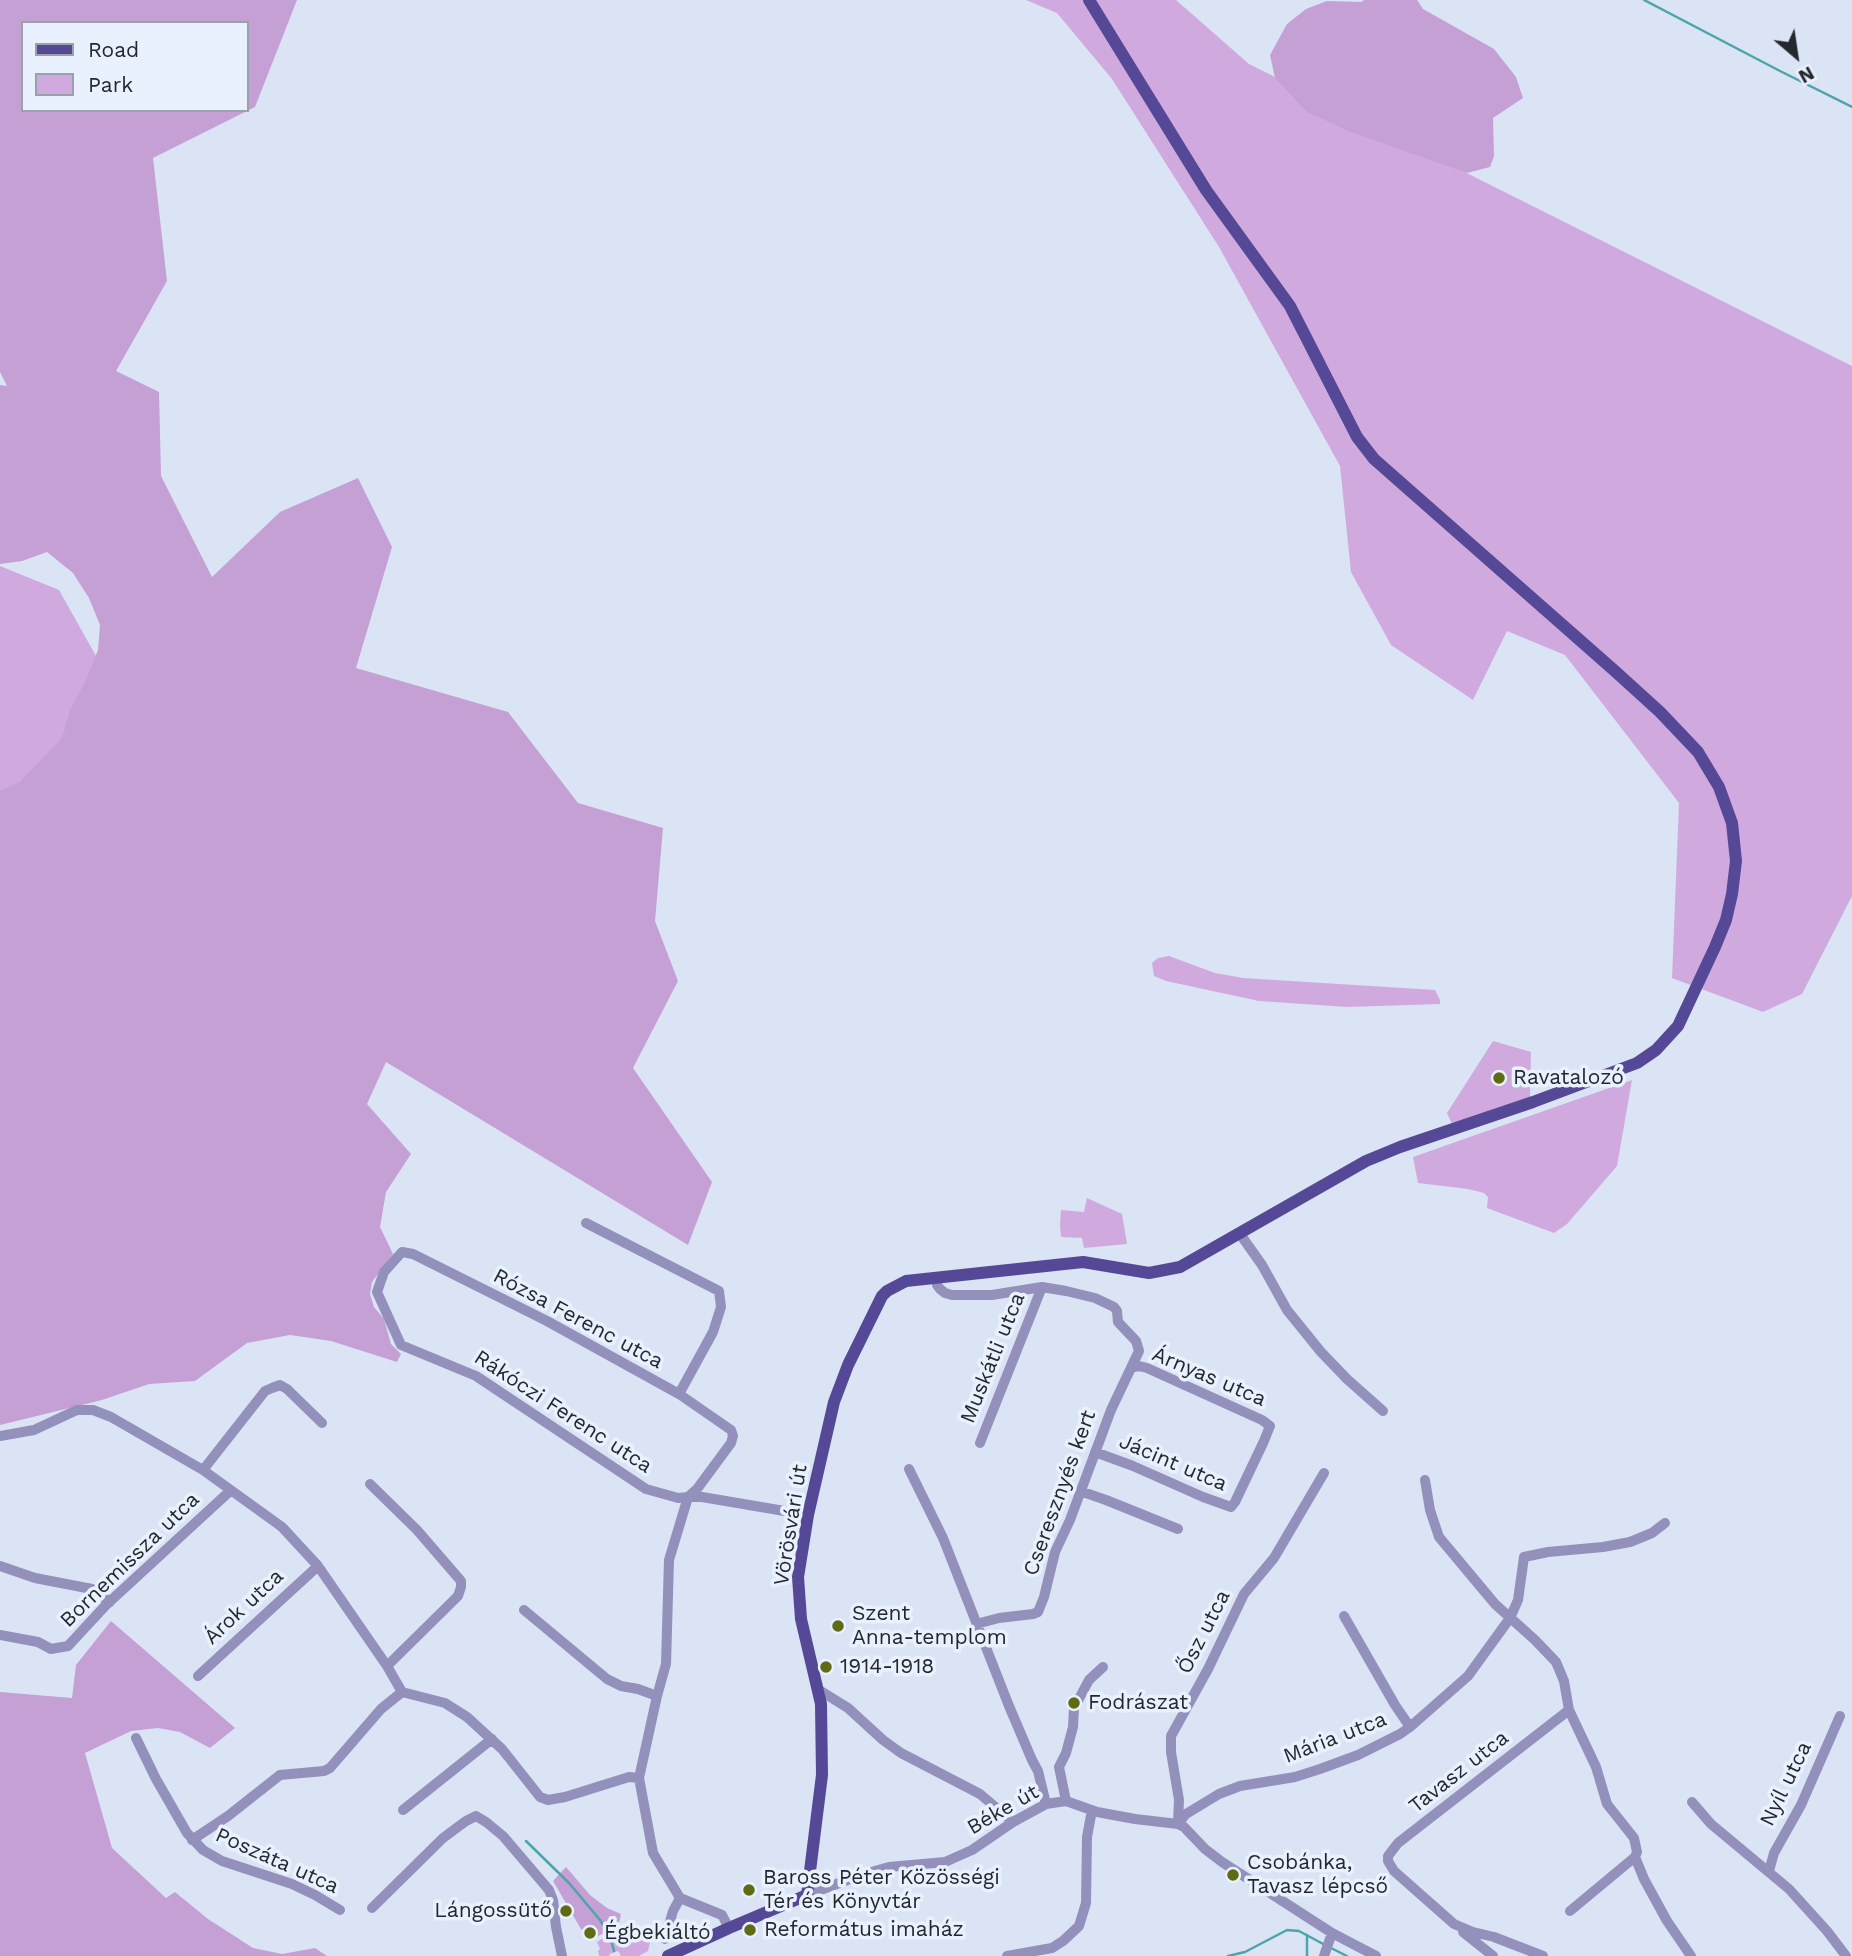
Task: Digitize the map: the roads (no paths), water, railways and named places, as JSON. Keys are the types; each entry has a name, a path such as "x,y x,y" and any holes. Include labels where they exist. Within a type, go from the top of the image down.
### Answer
{"main road":[{"name":"Vörösvári út","path":"807,1895 822,1775 821,1704 804,1634 798,1577 808,1515 834,1402 848,1365 881,1296 906,1281 936,1276 1083,1262 1149,1273 1180,1267 1366,1161 1637,1063 1656,1051 1678,1026 1726,920 1732,894 1736,861 1732,823 1719,787 1698,752 1660,712 1374,458 1357,437 1290,306 1206,190 1089,0"},
{"name":"Béke út","path":"668,1956 807,1895"}],"street":[{"path":"586,1223 719,1291 721,1307 713,1332 679,1394"},
{"path":"1240,1234 1262,1265 1287,1310 1321,1352 1383,1410"},
{"name":"Rózsa Ferenc utca","path":"402,1252 413,1254 547,1321 679,1394 731,1430 731,1443 698,1489 688,1497"},
{"name":"Rákóczi Ferenc utca","path":"402,1252 384,1272 377,1292 401,1345 476,1376 646,1489 678,1498 688,1497"},
{"path":"936,1276 940,1290 952,1295 1004,1294 1042,1287 1080,1294 1114,1307 1118,1322 1138,1345 1139,1351 1131,1368"},
{"name":"Muskátli utca","path":"980,1443 1042,1287"},
{"name":"Árnyas utca","path":"1131,1368 1147,1368 1270,1426"},
{"name":"Cseresznyés kert","path":"976,1624 1038,1612 1055,1552 1070,1520 1111,1410 1131,1368"},
{"path":"203,1470 265,1391 279,1385 287,1389 322,1423"},
{"path":"0,1436 34,1430 77,1410 93,1410 111,1417 203,1470 282,1527 318,1566 402,1692 445,1703 467,1717 492,1739 536,1794 548,1800 629,1777 639,1778"},
{"name":"Jácint utca","path":"1096,1452 1231,1507 1236,1502 1270,1426"},
{"path":"909,1469 943,1538 1038,1771 1046,1804"},
{"name":"Ősz utca","path":"1178,1824 1179,1800 1171,1735 1208,1669 1244,1594 1273,1558 1324,1473"},
{"path":"1425,1480 1431,1514 1439,1537 1482,1590 1556,1662 1564,1681 1569,1710 1596,1767 1607,1804 1634,1838 1637,1852 1635,1857 1570,1911"},
{"path":"370,1484 417,1530 461,1581 458,1596 387,1666"},
{"name":"Bornemissza utca","path":"0,1635 38,1642 51,1649 68,1646 110,1602 230,1491"},
{"path":"1080,1491 1178,1529"},
{"path":"729,1928 722,1915 680,1898 653,1853 639,1778 666,1664 669,1560 688,1497 808,1515"},
{"name":"Mária utca","path":"1178,1824 1186,1814 1219,1794 1248,1784 1295,1777 1320,1769 1358,1755 1410,1727 1468,1676 1510,1618 1518,1600 1524,1557 1630,1542 1652,1533 1665,1523"},
{"path":"0,1566 35,1578 92,1589 110,1602"},
{"name":"Árok utca","path":"198,1676 318,1566"},
{"path":"524,1610 607,1679 621,1686 657,1696"},
{"path":"1344,1616 1410,1727"},
{"path":"1066,1801 1059,1767 1073,1727 1074,1708 1089,1680 1103,1667"},
{"path":"818,1690 848,1708 901,1753 980,1794 1013,1822"},
{"path":"192,1840 228,1816 280,1774 324,1771 330,1768 382,1709 402,1692"},
{"name":"Tavasz utca","path":"1454,1924 1394,1871 1388,1856 1398,1843 1569,1710"},
{"name":"Nyíl utca","path":"1769,1871 1774,1853 1809,1787 1840,1716"},
{"name":"Poszáta utca","path":"136,1738 156,1779 192,1840 212,1857 292,1884 340,1910"},
{"path":"403,1810 492,1739"},
{"path":"1038,1771 1059,1767"},
{"name":"Béke út","path":"807,1895 889,1867 945,1862 972,1850 1013,1822 1046,1804 1066,1801 1091,1810 1178,1824"},
{"path":"1692,1802 1711,1825 1789,1889 1846,1956"},
{"path":"1007,1956 1052,1948 1079,1926 1086,1903 1087,1837 1091,1810"},
{"path":"372,1909 443,1838 476,1816 503,1836 549,1890 554,1903 562,1956"},
{"path":"1178,1824 1222,1862 1331,1936 1376,1956"},
{"path":"1635,1857 1667,1921 1691,1956"},
{"path":"665,1939 673,1910 680,1898"},
{"path":"1454,1924 1493,1956"},
{"path":"1454,1924 1544,1956"},
{"path":"1325,1954 1331,1936"}],"waterway":[{"path":"1644,0 1852,107"},
{"path":"526,1841 569,1883 600,1920 610,1936 614,1951"},
{"path":"1228,1956 1245,1952 1287,1930 1299,1931 1325,1945"},
{"path":"1307,1935 1307,1956"},
{"path":"1331,1948 1347,1956"}],"place":[{"name":"Ravatalozó","path":"1499,1078"},
{"name":"Szent Anna-templom","path":"838,1626"},
{"name":"1914-1918","path":"826,1667"},
{"name":"Fodrászat","path":"1074,1703"},
{"name":"Csobánka, Tavasz lépcső","path":"1233,1875"},
{"name":"Baross Péter Közösségi Tér és Könyvtár","path":"749,1890"},
{"name":"Lángossütő","path":"566,1911"},
{"name":"Református imaház","path":"750,1930"},
{"name":"Égbekiáltó","path":"590,1933"}]}
